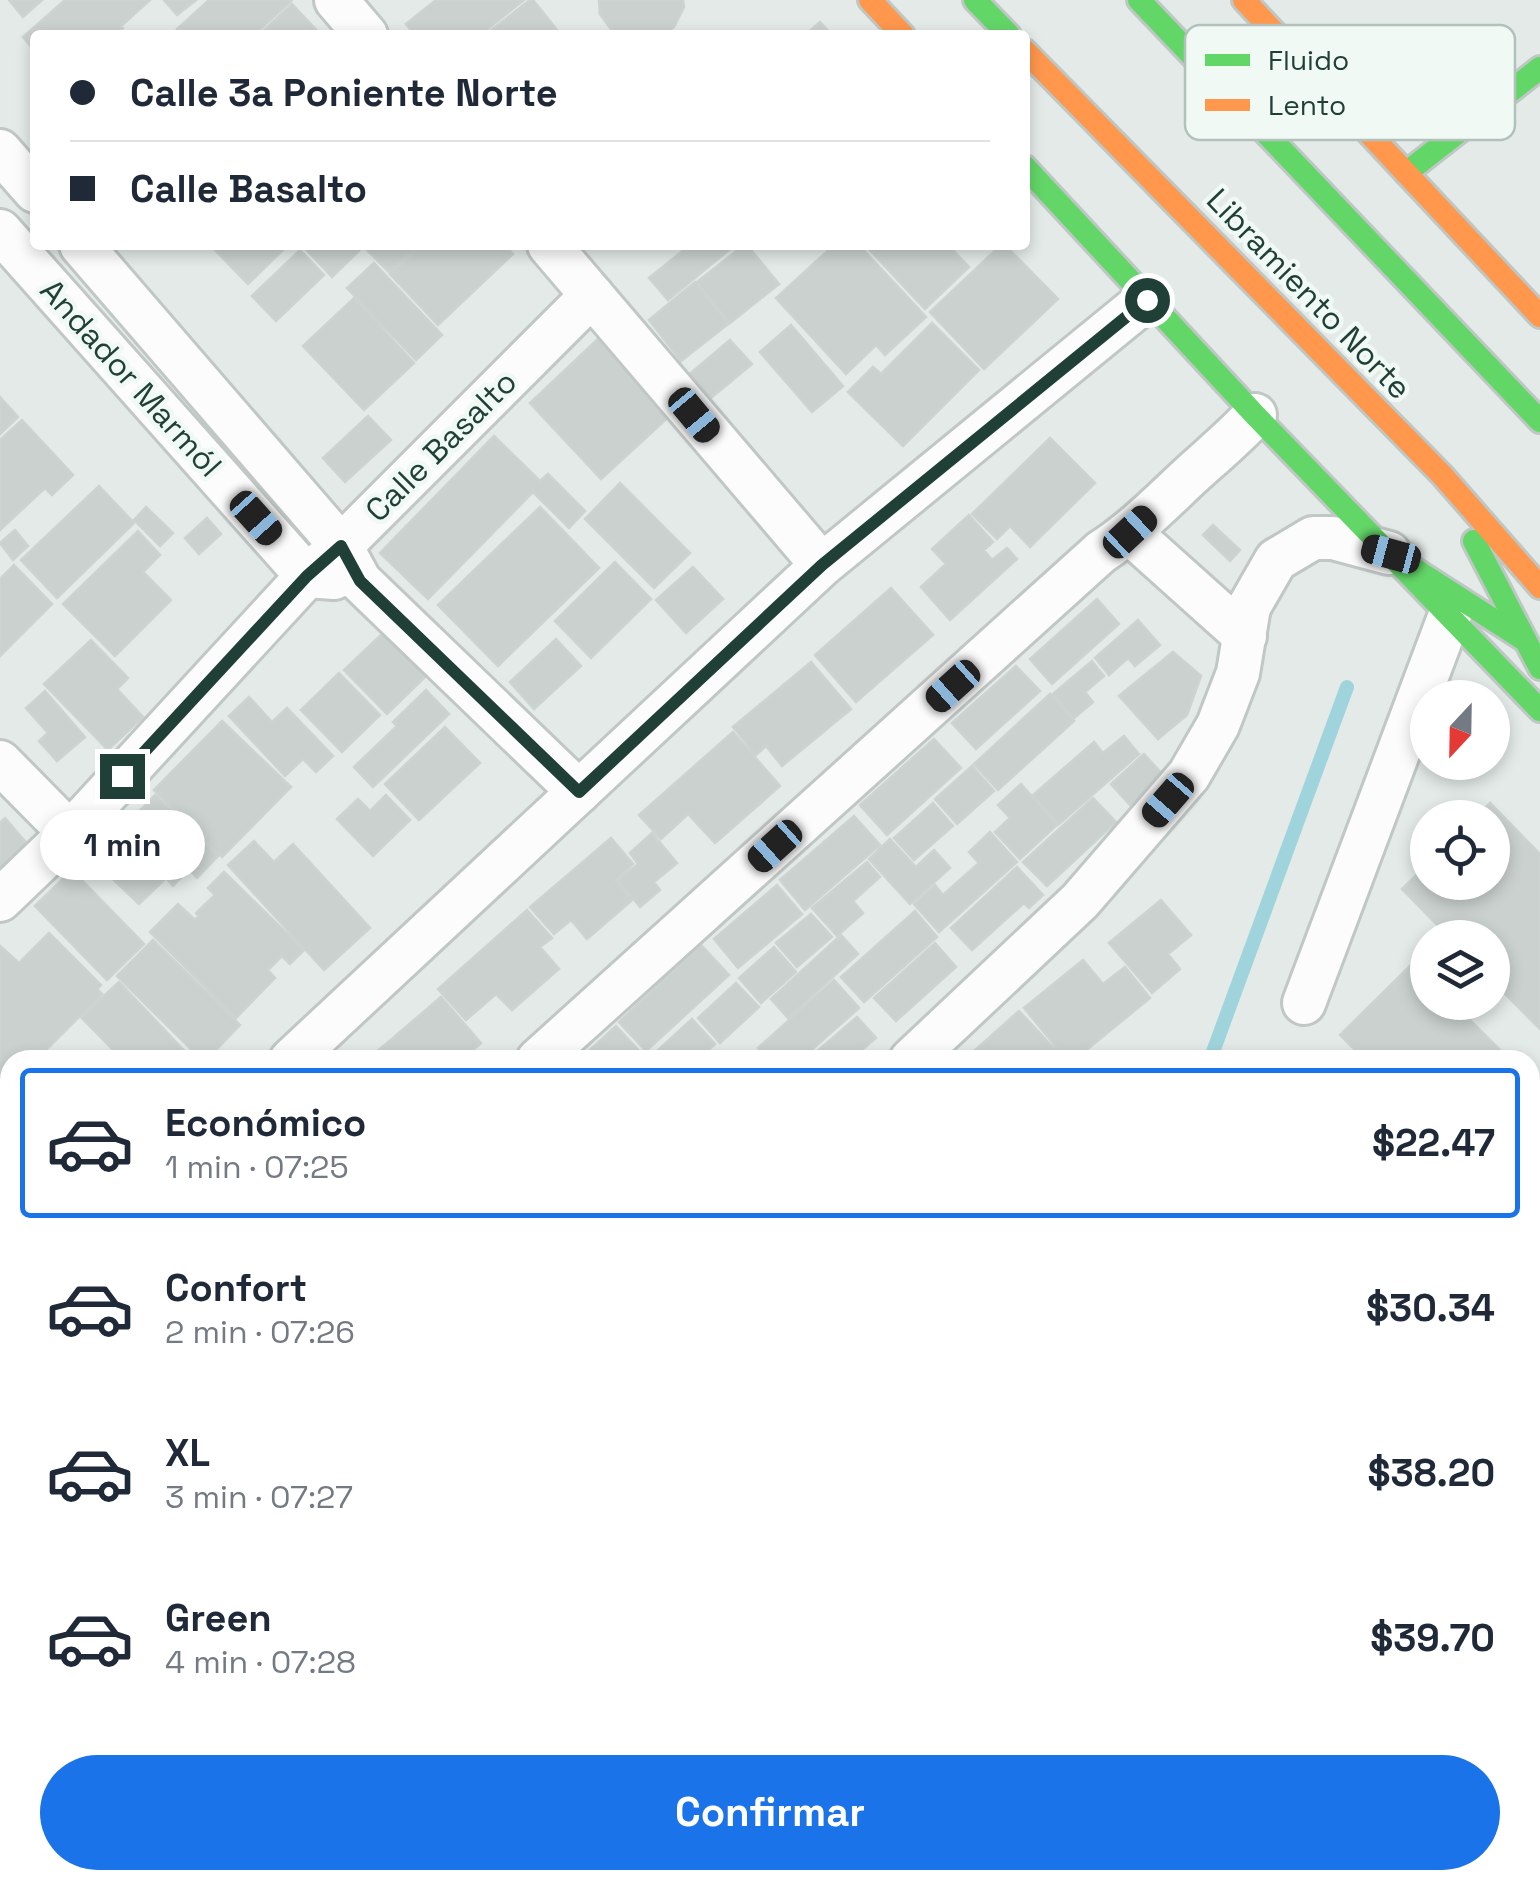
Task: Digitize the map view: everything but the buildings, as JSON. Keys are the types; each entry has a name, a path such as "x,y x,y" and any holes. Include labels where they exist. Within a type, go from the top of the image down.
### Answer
{"main road":[{"path":"870,0 897,30"},
{"path":"976,0 1004,30"},
{"path":"1139,0 1185,48"},
{"path":"1244,0 1268,25"},
{"name":"Libramiento Norte","path":"1030,56 1442,475 1540,587"},
{"path":"1515,87 1540,68"},
{"path":"1272,140 1540,421"},
{"path":"1376,140 1540,316"},
{"path":"1406,172 1447,140"},
{"path":"1030,172 1255,415 1540,710"},
{"path":"1511,391 1540,410"},
{"path":"1442,475 1540,668"},
{"path":"1391,554 1531,644"}],"street":[{"path":"336,0 362,30"},
{"path":"0,151 30,185"},
{"name":"Andador Marmól","path":"0,231 307,576"},
{"name":"Andador Marmól","path":"86,250 350,563 579,792"},
{"path":"552,250 822,565"},
{"name":"Calle Basalto","path":"350,563 592,295"},
{"path":"301,1050 822,565 1147,300"},
{"path":"549,1050 1101,552 1130,532 1255,415"},
{"path":"1130,532 1245,636"},
{"path":"921,1050 1080,901 1189,775 1218,725 1238,673 1250,607 1276,560 1313,538 1333,538 1391,554"},
{"path":"0,900 70,832 307,576 350,563"},
{"path":"1304,1003 1450,615"},
{"path":"0,762 70,832"}],"waterway":[{"path":"1214,1050 1347,687"}],"traffic: fast":[{"path":"975,0 1004,30"},
{"path":"1139,0 1185,48"},
{"path":"1515,88 1540,68"},
{"path":"1272,140 1540,421"},
{"path":"1406,173 1448,140"},
{"path":"1030,172 1255,415 1540,710"},
{"path":"1474,541 1540,668"},
{"path":"1391,554 1523,639"}],"traffic: slow":[{"path":"870,0 898,30"},
{"path":"1244,0 1267,25"},
{"path":"1030,56 1442,475 1540,587"},
{"path":"1375,140 1540,316"}],"route":[{"path":"122,776 307,576 341,546 360,581 579,792 822,565 1147,300"}]}
